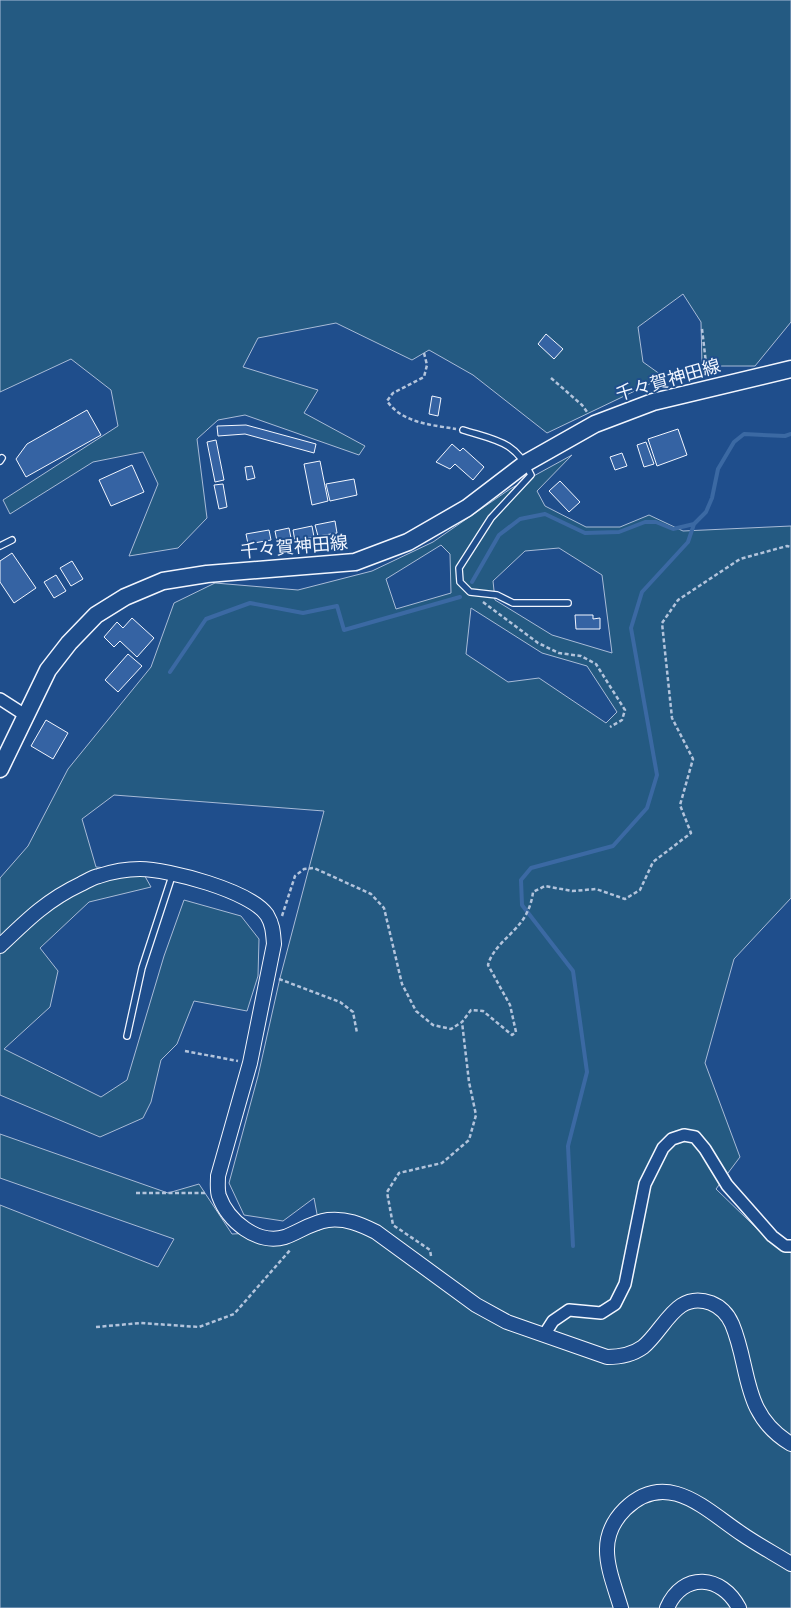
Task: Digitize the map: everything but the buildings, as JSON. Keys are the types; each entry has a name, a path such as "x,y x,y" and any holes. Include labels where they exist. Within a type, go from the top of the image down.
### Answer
{"main road":[{"name":"千々賀神田線","path":"0,768 48,670 69,642 96,615 125,597 162,581 207,574 355,562 408,542 433,528 467,508 526,463 596,424 653,402 791,369"}],"street":[{"path":"0,699 25,715"},
{"path":"0,946 32,915 59,894 98,876 140,869 173,873 230,890 254,902 266,914 273,927 274,944 250,1063 218,1176 218,1194 226,1212 238,1225 268,1238 284,1237 327,1220 343,1220 357,1223 376,1232 476,1305 507,1322 607,1357 624,1357 643,1347 672,1312 687,1303 701,1300 716,1305 728,1316 734,1330 749,1390 763,1419 782,1439 791,1444"},
{"path":"544,1335 553,1321 569,1310 601,1313 615,1304 624,1284 645,1184 663,1148 672,1138 684,1135 695,1137 705,1149 727,1185 772,1236 785,1246 791,1246"},
{"path":"621,1608 607,1560 606,1543 611,1527 618,1516 632,1502 648,1493 664,1491 679,1493 700,1505 742,1535 791,1564"},
{"path":"667,1608 675,1594 687,1584 700,1581 714,1583 725,1590 734,1598 739,1608"}],"lane":[{"path":"463,430 506,443 526,463 531,475 491,518 459,568 460,582 470,592 497,595 513,603 568,603"},
{"path":"0,546 12,540"},
{"path":"127,1036 142,968 173,873"}],"path":[{"path":"702,330 706,363 716,386"},
{"path":"424,353 427,365 424,377 393,393 387,401 392,408 420,423 463,430"},
{"path":"550,378 582,405 596,424"},
{"path":"273,927 282,918 295,876 304,870 314,868 371,894 384,908 402,984 416,1011 433,1025 451,1029 462,1022 471,1010 483,1011 512,1035 516,1032 510,1005 488,965 490,956 524,918 531,905 534,892 545,886 572,891 596,889 625,899 640,890 653,862 691,833 680,804 693,759 672,718 662,623 678,600 740,559 787,546 791,547"},
{"path":"470,592 538,643 559,653 581,656 596,664 625,710 622,720 610,727"},
{"path":"268,975 340,1002 353,1012 357,1033"},
{"path":"433,1274 430,1250 393,1225 387,1192 399,1173 442,1163 469,1140 476,1115 469,1082 462,1022"},
{"path":"185,1051 250,1063"},
{"path":"136,1192 218,1194"},
{"path":"96,1327 141,1323 199,1327 234,1314 293,1247"}],"shaded area":[{"path":"0,0 791,0 791,322 755,366 702,366 701,322 683,294 638,327 643,362 664,377 547,433 473,375 429,350 412,360 336,323 258,338 243,367 318,390 304,413 365,446 359,455 245,415 218,420 197,439 207,518 178,548 129,556 158,484 143,452 93,462 10,514 3,500 118,426 111,390 71,359 0,392"},
{"path":"572,455 537,491 545,506 586,527 620,527 649,515 683,531 791,526 791,898 734,959 705,1063 740,1157 716,1189 776,1247 791,1252 791,1608 0,1608 0,1205 158,1267 174,1239 0,1178 0,1134 168,1193 199,1184 232,1234 320,1230 314,1198 283,1221 244,1215 229,1183 258,1076 280,978 324,811 114,795 82,819 96,867 142,871 151,887 89,902 40,948 58,971 50,1007 4,1049 101,1097 127,1080 164,956 184,900 241,916 259,939 258,976 247,1011 194,1001 177,1044 161,1060 151,1102 143,1118 100,1137 0,1095 0,878 28,846 68,769 151,667 174,603 215,583 298,590 372,571 433,542 510,489","holes":["441,545 450,554 451,593 396,609 386,579","559,548 602,575 612,653 552,635 495,600 493,581 525,551","471,608 542,653 587,666 617,712 606,723 539,678 508,682 466,654"]}],"waterway":[{"path":"472,582 499,535 520,519 545,514 585,533 619,532 645,522 656,522 673,529 694,524 706,512 712,498 718,469 734,442 744,434 785,436 791,434"},
{"path":"573,1246 568,1146 587,1072 573,971 522,905 521,880 531,868 613,846 647,808 657,775 631,628 642,592 688,542 694,524"},
{"path":"170,672 206,619 250,603 303,613 337,606 344,630 460,597"}]}
